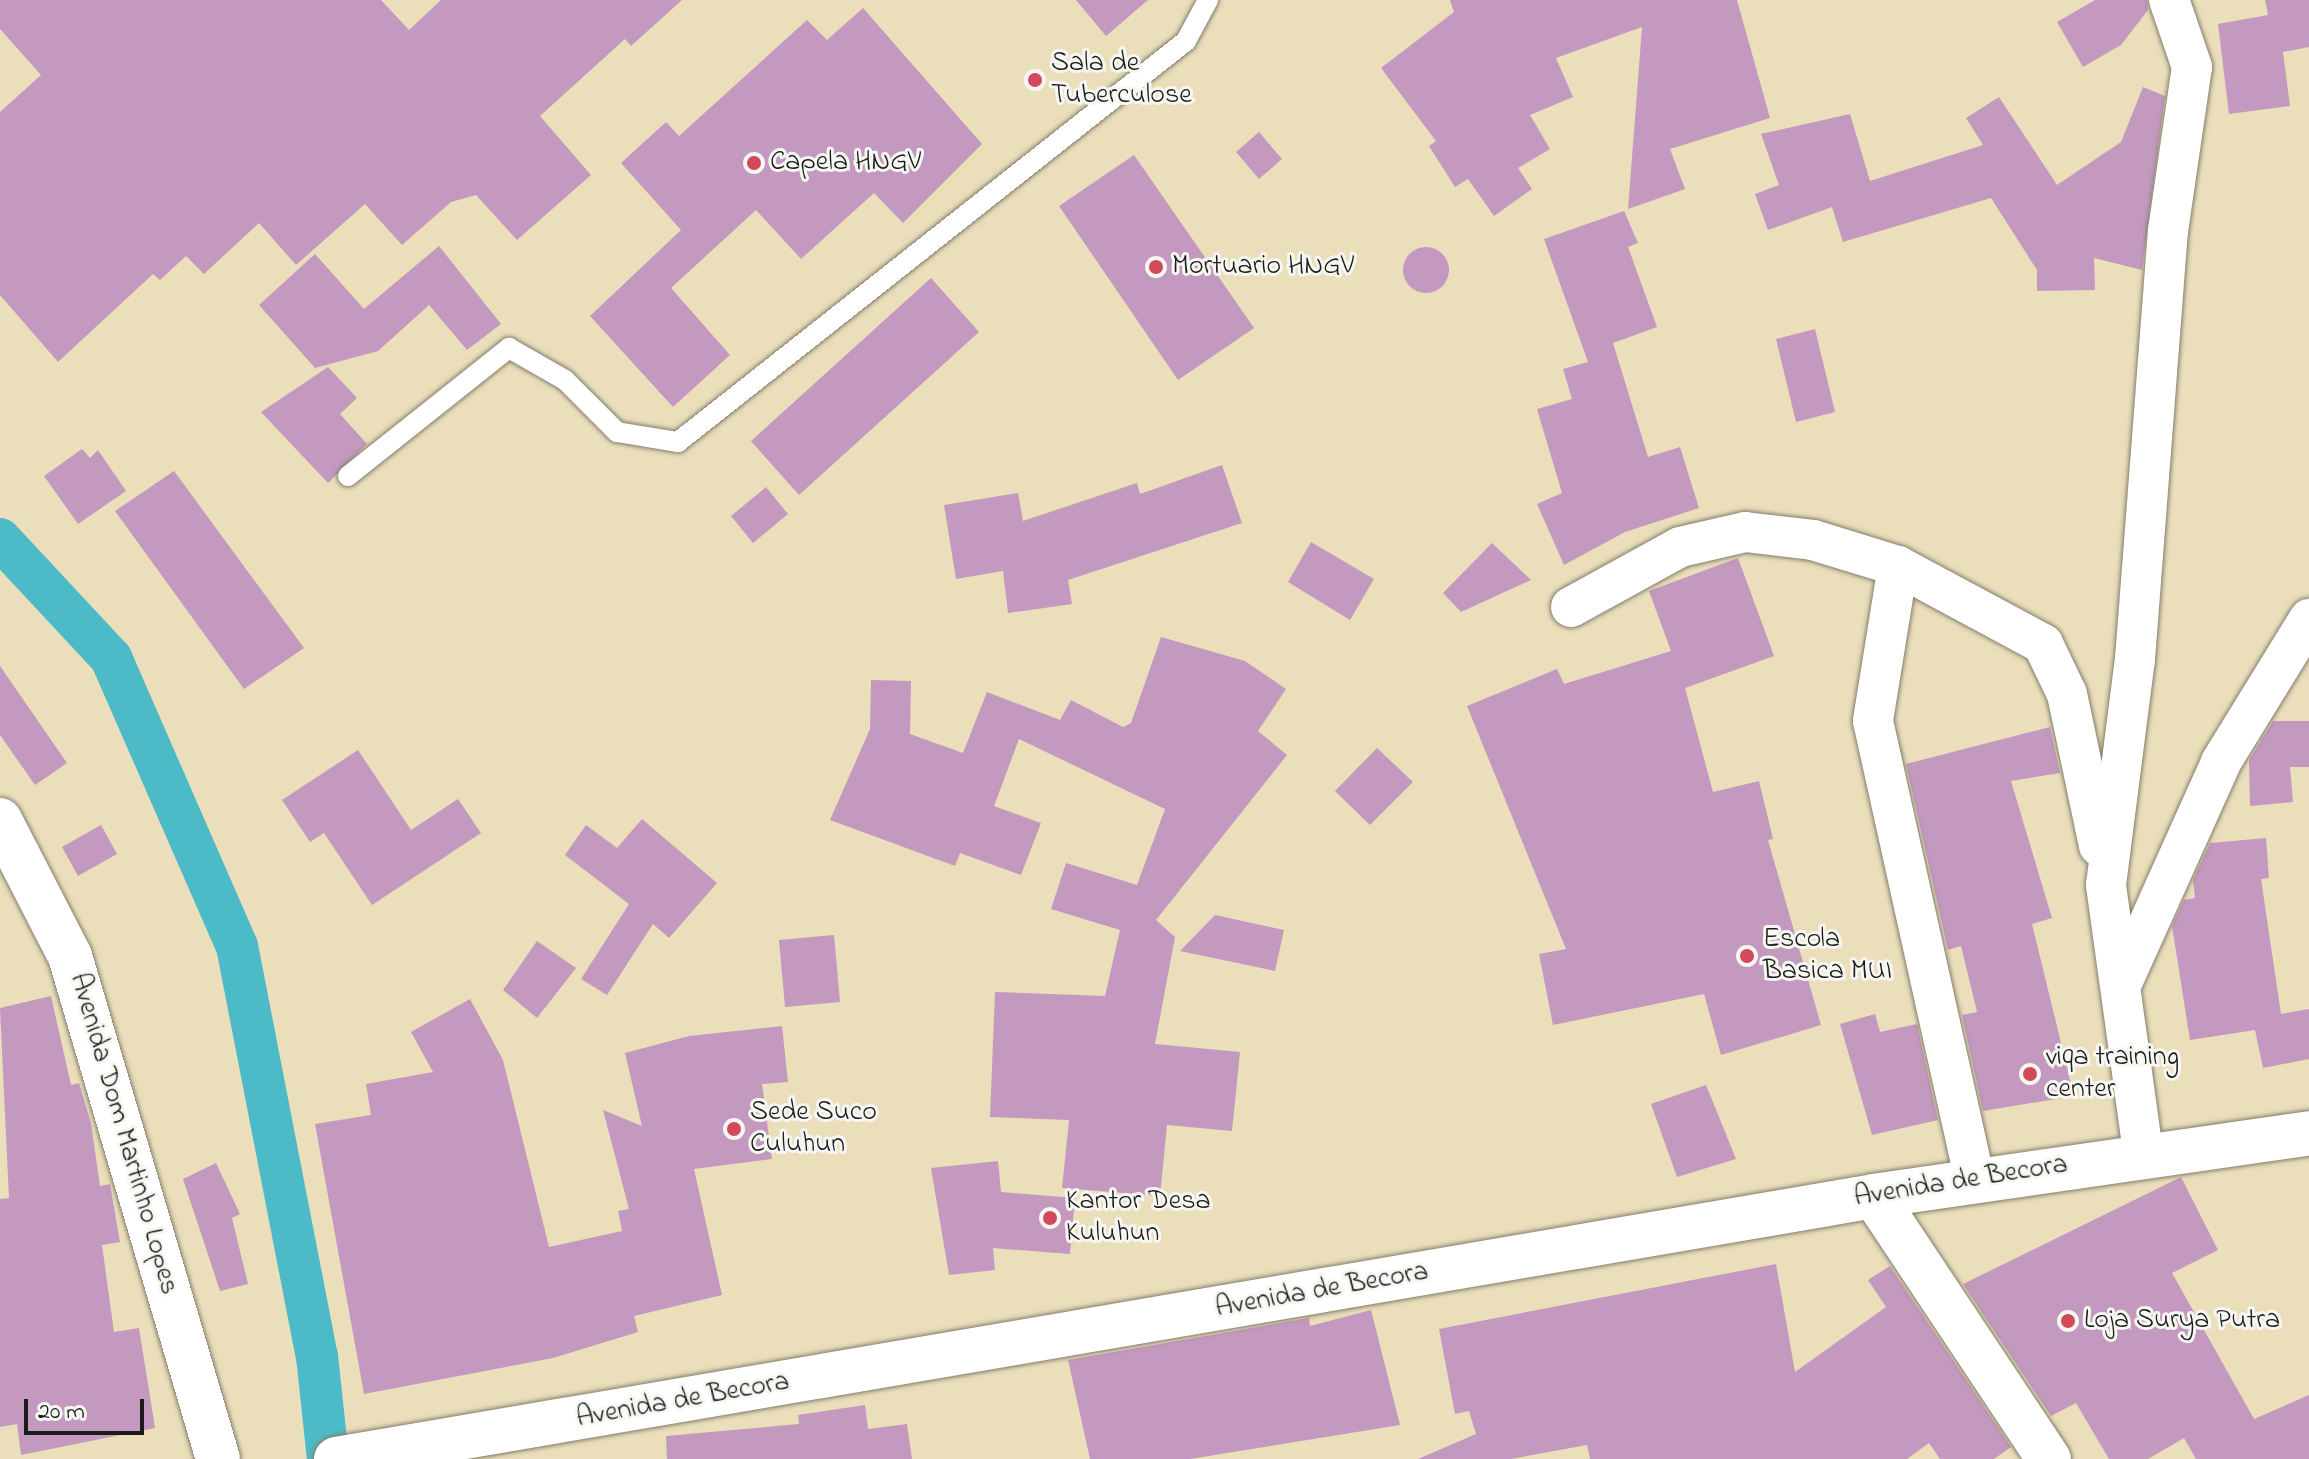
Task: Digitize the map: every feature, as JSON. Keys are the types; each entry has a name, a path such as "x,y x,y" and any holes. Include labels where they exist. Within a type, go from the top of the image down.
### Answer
{"main road":[{"name":"Avenida Dom Martinho Lopes","path":"0,820 70,956 218,1459"},
{"name":"Avenida de Becora","path":"362,1457 1874,1196 2143,1152 2309,1133"},
{"path":"1874,1196 2049,1459"}],"street":[{"path":"2106,885 2135,659 2168,231 2192,67 2169,0"},
{"path":"1571,607 1680,547 1745,532 1813,540 1898,566 2043,644 2067,694 2106,885 2143,1152"},
{"path":"1898,566 1873,721 1975,1180"},
{"path":"2120,988 2156,893 2221,762 2309,619"}],"lane":[{"path":"348,476 509,348 565,380 617,432 678,442 1186,41 1208,0"}],"building":[{"path":"0,0 381,0 409,30 441,0 682,0 631,46 625,39 540,116 591,175 517,240 476,195 451,202 402,245 365,204 296,265 259,223 204,274 186,256 160,280 153,274 58,362 0,295 0,112 41,75 0,29"},
{"path":"1076,0 1148,0 1106,36"},
{"path":"1450,0 1737,0 1770,118 1670,149 1685,189 1628,209 1642,27 1556,58 1573,97 1530,115 1550,149 1518,168 1532,189 1494,216 1468,179 1455,187 1429,146 1436,141 1381,68 1454,12"},
{"path":"2095,0 2147,0 2148,10 2121,45 2083,67 2057,22"},
{"path":"2265,0 2309,0 2309,47 2283,52 2290,106 2229,114 2218,24 2268,15"},
{"path":"863,8 982,144 903,223 874,193 801,259 756,210 671,288 730,355 673,407 590,316 681,230 621,163 666,122 679,136 807,20 827,40"},
{"path":"2143,87 2165,96 2142,270 2094,258 2095,290 2037,291 2037,270 1991,198 1843,242 1832,207 1768,230 1755,194 1779,185 1761,134 1850,114 1870,181 1983,145 1966,118 1999,97 2057,185 2121,142"},
{"path":"1259,132 1282,159 1259,179 1236,152"},
{"name":"Mortuario HNGV","path":"1134,155 1254,328 1178,380 1059,206"},
{"path":"1624,211 1638,243 1628,247 1657,327 1613,343 1648,457 1680,447 1699,508 1625,532 1564,565 1537,504 1562,493 1537,409 1572,399 1563,369 1588,362 1544,239"},
{"path":"439,246 501,324 467,350 429,305 378,351 315,368 259,305 315,254 364,309"},
{"path":"1426,247 1442,254 1449,270 1442,286 1426,293 1410,286 1403,270 1410,254"},
{"path":"931,278 979,332 799,495 751,441"},
{"path":"1815,329 1835,412 1796,422 1776,339"},
{"path":"328,367 357,398 340,414 367,444 328,483 261,412"},
{"path":"82,449 90,458 98,450 126,491 78,524 44,476"},
{"path":"1222,465 1242,523 1068,580 1072,604 1008,613 1003,571 956,579 944,505 1018,493 1023,521 1137,483 1140,494"},
{"path":"174,471 304,648 244,689 115,511"},
{"path":"766,487 788,514 753,543 731,516"},
{"path":"1311,542 1374,579 1350,620 1288,582"},
{"path":"1492,543 1531,580 1461,612 1443,593"},
{"path":"1738,558 1774,656 1685,688 1713,792 1759,781 1773,839 1768,840 1821,1025 1721,1055 1704,994 1553,1025 1539,954 1566,949 1467,706 1557,669 1564,684 1671,651 1649,591"},
{"path":"1161,637 1245,661 1286,689 1258,731 1287,755 1156,920 1175,937 1155,1044 1240,1052 1232,1131 1167,1125 1160,1196 1062,1188 1069,1120 990,1117 995,992 1105,996 1120,930 1051,909 1066,863 1137,885 1165,809 1019,739 994,806 1041,823 1021,875 960,853 955,866 830,820 870,729 871,680 911,681 910,734 963,753 987,692 1060,720 1071,700 1123,727 1131,723"},
{"path":"0,666 67,763 35,785 0,735"},
{"path":"2273,721 2309,721 2309,767 2290,767 2293,802 2250,806 2249,760"},
{"path":"2050,727 2060,773 2011,781 2052,918 2032,924 2074,1096 1983,1111 1962,1015 1977,1012 1961,946 1948,950 1906,764"},
{"path":"1377,748 1413,782 1370,825 1335,791"},
{"path":"358,750 411,830 458,799 481,833 372,905 324,833 310,842 282,800"},
{"path":"642,819 717,883 669,938 653,924 607,995 581,979 629,904 565,855 586,825 617,848"},
{"path":"101,825 117,854 78,876 62,847"},
{"path":"2266,838 2269,878 2261,879 2281,1014 2309,1009 2309,1059 2263,1068 2255,1030 2190,1040 2172,926 2184,900 2195,898 2193,880 2210,843"},
{"path":"1215,915 1284,930 1275,971 1180,951"},
{"path":"834,935 840,1002 785,1007 779,940"},
{"path":"537,941 576,968 537,1018 503,990"},
{"path":"51,996 71,1085 79,1083 91,1123 100,1186 110,1184 120,1242 102,1245 114,1332 139,1328 155,1428 21,1455 17,1424 0,1427 0,1199 9,1198 0,1008"},
{"path":"470,999 503,1060 549,1247 622,1231 618,1211 629,1209 603,1110 642,1126 625,1053 689,1036 782,1026 788,1082 762,1084 772,1159 694,1169 722,1295 634,1316 638,1332 553,1358 364,1394 315,1124 371,1115 366,1084 433,1072 411,1032"},
{"path":"1875,1014 1880,1032 1917,1024 1938,1120 1872,1135 1840,1024"},
{"path":"1706,1085 1736,1159 1677,1177 1651,1104"},
{"path":"998,1161 1001,1192 1075,1198 1070,1254 993,1248 995,1270 949,1275 931,1168"},
{"path":"216,1163 240,1214 232,1218 248,1284 220,1291 183,1179"},
{"path":"2181,1177 2218,1250 2172,1273 2254,1419 2309,1395 2309,1459 2196,1459 2184,1438 2148,1459 2109,1459 2076,1403 2051,1416 1963,1284"},
{"path":"1776,1264 1795,1372 1886,1307 1868,1280 1890,1266 2011,1447 1994,1459 1940,1459 1929,1443 1907,1459 1590,1459 1587,1445 1511,1459 1418,1459 1476,1434 1469,1411 1455,1414 1439,1329"},
{"path":"1371,1310 1400,1425 1190,1459 1090,1459 1068,1360 1309,1318 1310,1326"},
{"path":"865,1405 868,1429 907,1424 912,1459 667,1459 666,1436 799,1424 798,1415"}],"waterway":[{"path":"0,539 111,658 237,946 317,1356 328,1459"}],"place":[{"name":"Sala de Tuberculose","path":"1035,80"},
{"name":"Capela HNGV","path":"754,163"},
{"name":"Mortuario HNGV","path":"1156,267"},
{"name":"Escola Basica MUI","path":"1747,956"},
{"name":"viqa training center","path":"2030,1074"},
{"name":"Sede Suco Culuhun","path":"734,1129"},
{"name":"Kantor Desa Kuluhun","path":"1050,1218"},
{"name":"Loja Surya Putra","path":"2068,1321"}]}
